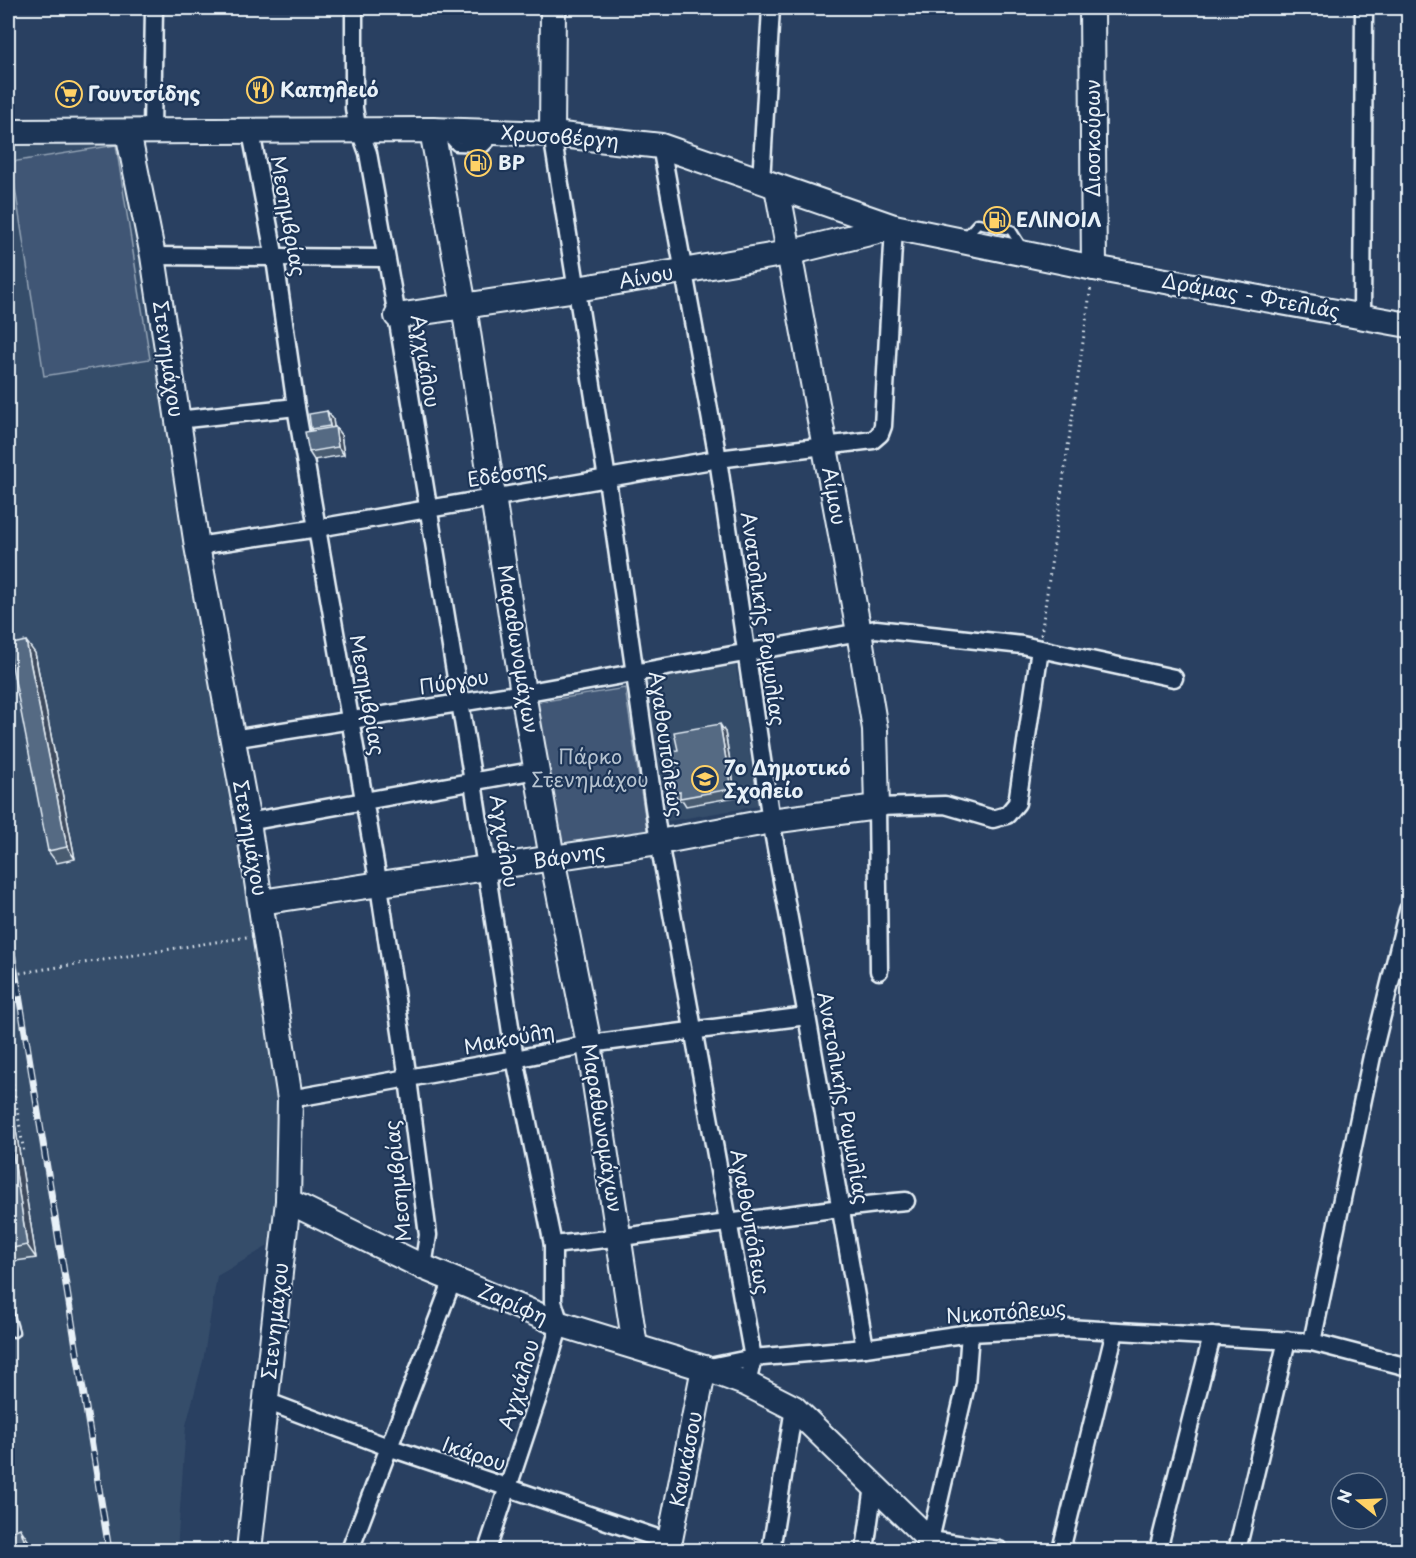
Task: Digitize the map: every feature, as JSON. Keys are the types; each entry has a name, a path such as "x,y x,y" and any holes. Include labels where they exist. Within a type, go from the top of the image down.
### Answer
{"street":[{"path":"152,131 154,8"},
{"name":"Αγχιάλου","path":"354,8 354,108 368,153 397,316 461,702 515,1059 554,1245 553,1302 560,1324 487,1551"},
{"path":"552,134 553,8"},
{"path":"769,184 771,8"},
{"name":"Διοσκούρων","path":"1092,8 1094,268"},
{"path":"1362,316 1364,8"},
{"name":"Χρυσοβέργη","path":"8,132 437,130 552,134 661,146 894,227 1094,268"},
{"name":"Μαραθωνομάχων","path":"437,130 523,693 552,858 589,1044 620,1238 634,1346"},
{"name":"Στενημάχου","path":"128,132 153,256 197,546 248,822 290,1099 288,1201 249,1551"},
{"name":"Μεσημβρίας","path":"251,132 275,259 296,406 379,886 408,1079 428,1236 423,1266"},
{"name":"Αγαθουπόλεως","path":"552,134 607,478 660,842 753,1358"},
{"name":"Ανατολικής Ρωμυλίας","path":"661,146 717,459 771,821 865,1348"},
{"name":"Αίμου","path":"769,184 788,253 859,632 874,729 877,807"},
{"name":"Αίνου","path":"397,316 577,289 788,253 894,227"},
{"name":"Εδέσσης","path":"197,546 318,528 717,459 824,444 869,441 877,437 882,430 894,227"},
{"path":"153,256 275,259 386,258"},
{"name":"Δράμας - Φτελιάς","path":"1094,268 1408,325"},
{"path":"177,420 296,406"},
{"name":"Πύργου","path":"232,739 523,693 876,629 1023,645 1174,678"},
{"path":"879,971 877,807 945,805 993,819 1007,815 1017,803 1040,649"},
{"path":"248,822 537,770"},
{"name":"Βάρνης","path":"261,902 660,842 771,821 877,807"},
{"path":"1312,1342 1372,1056 1408,910"},
{"name":"Μακούλη","path":"290,1099 589,1044 807,1016"},
{"name":"Ζαρίφη","path":"288,1201 423,1266 560,1324 704,1368 747,1384 794,1408 935,1545"},
{"path":"554,1245 840,1207 906,1201"},
{"path":"350,1551 453,1279"},
{"name":"Νικοπόλεως","path":"704,1368 753,1358 865,1348 970,1333 1066,1328 1312,1342 1408,1367"},
{"path":"1061,1551 1115,1331"},
{"path":"970,1333 966,1385 935,1545 999,1551"},
{"path":"1158,1551 1212,1336"},
{"path":"1237,1551 1287,1340"},
{"path":"747,1384 753,1358"},
{"name":"Καυκάσου","path":"669,1546 704,1368"},
{"name":"Ικάρου","path":"266,1401 388,1447 669,1546"},
{"path":"771,1551 794,1408"},
{"path":"865,1551 874,1486"}],"lane":[{"path":"8,1312 14,1332"}],"path":[{"path":"1040,649 1094,268"},
{"path":"8,975 253,936"},
{"path":"8,1054 24,1153"}],"shaded area":[{"path":"116,145 123,158 273,1066 277,1127 276,1187 268,1246 217,1276 203,1361 186,1425 177,1550 8,1550 8,146"},
{"path":"735,661 758,806 668,821 646,675"}],"green space":[{"path":"116,145 150,359 44,376 11,162"},
{"name":"Πάρκο Στενημάχου","path":"625,688 648,835 555,849 532,703"}],"building":[{"path":"327,411 330,426 311,429 309,414"},
{"path":"335,427 338,447 309,452 305,432"},
{"path":"26,641 67,847 48,851 8,645"},
{"name":"7ο Δημοτικό Σχολείο","path":"720,724 731,789 680,798 680,792 674,793 667,752 678,750 674,732"},
{"path":"8,1121 27,1245 8,1249"},
{"path":"20,1528 28,1551 8,1551 8,1533"}],"railway":[{"path":"8,927 109,1550"}],"place":[{"name":"Καπηλειό","path":"260,90"},
{"name":"Γουντσίδης","path":"69,94"},
{"name":"BP","path":"478,163"},
{"name":"ΕΛΙΝΟΙΛ","path":"997,220"},
{"name":"7ο Δημοτικό Σχολείο","path":"705,779"}]}
